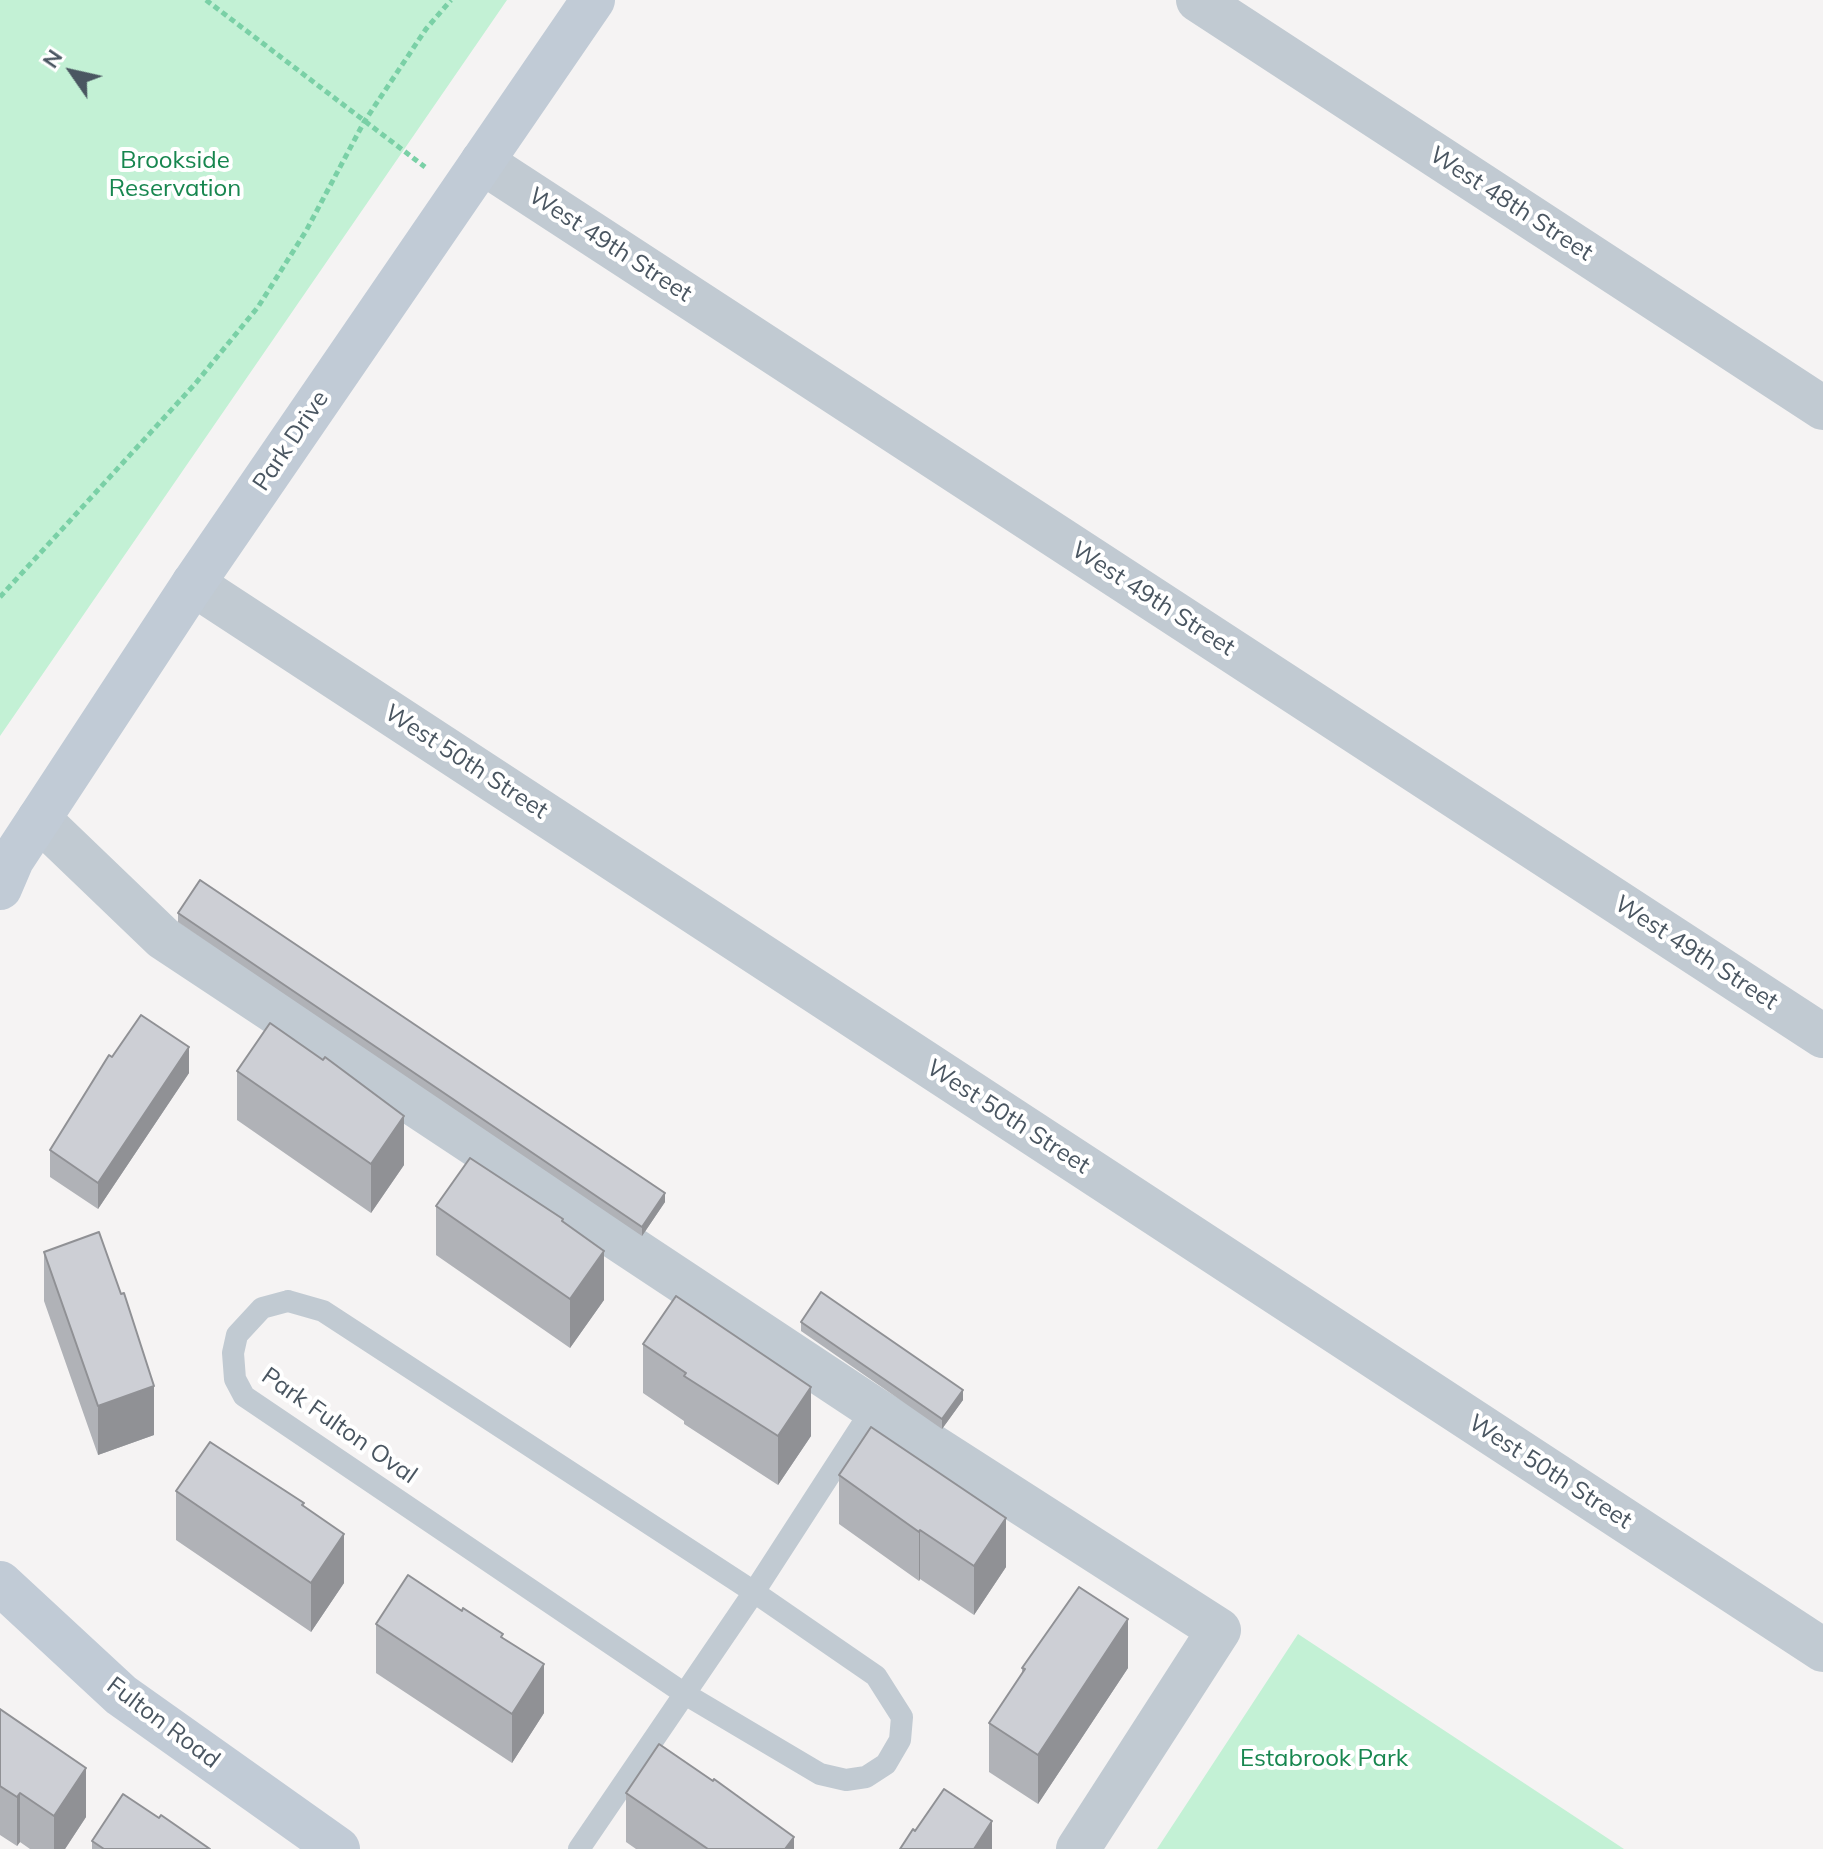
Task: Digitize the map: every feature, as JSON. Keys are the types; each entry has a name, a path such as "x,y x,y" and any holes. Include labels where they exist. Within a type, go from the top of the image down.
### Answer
{"main road":[{"name":"Park Drive","path":"0,888 12,860 193,584 593,0"},
{"name":"Fulton Road","path":"0,1583 121,1695 338,1849"}],"street":[{"name":"West 48th Street","path":"1198,0 1823,408"},
{"name":"West 49th Street","path":"482,162 1823,1036"},
{"name":"West 50th Street","path":"193,584 1823,1650"},
{"path":"39,819 163,938 873,1408 1219,1630 1078,1849"}],"lane":[{"name":"Park Fulton Oval","path":"288,1301 323,1311 754,1592 876,1676 902,1717 900,1740 886,1764 866,1777 846,1780 820,1774 685,1694 244,1396 235,1379 233,1353 237,1335 262,1308 275,1304 288,1301"},
{"path":"579,1849 754,1592 873,1408"}],"path":[{"path":"206,0 425,167"},
{"path":"0,597 195,384 258,307 306,231 364,122 426,29 451,0"}],"green space":[{"name":"Brookside Reservation","path":"0,0 507,0 0,736"},
{"name":"Estabrook Park","path":"1298,1634 1624,1849 1157,1849"}],"building":[{"path":"200,880 665,1193 642,1227 178,913"},
{"path":"141,1015 189,1047 98,1183 50,1150 109,1055 112,1057"},
{"path":"270,1023 323,1060 325,1057 404,1116 371,1164 237,1071"},
{"path":"470,1158 563,1219 604,1251 570,1299 436,1206"},
{"path":"99,1232 121,1294 124,1293 154,1386 98,1406 44,1252"},
{"path":"821,1292 963,1390 942,1419 801,1322"},
{"path":"676,1296 811,1387 778,1436 684,1376 686,1373 643,1344"},
{"path":"871,1427 1006,1518 974,1566 919,1532 839,1475"},
{"path":"210,1442 304,1503 302,1505 344,1534 311,1583 176,1491"},
{"path":"408,1575 503,1634 501,1637 544,1664 512,1714 376,1624"},
{"path":"1079,1587 1128,1619 1038,1755 989,1723 1025,1669 1022,1668"},
{"path":"0,1709 86,1768 54,1816 20,1793 17,1797 0,1786"},
{"path":"659,1744 794,1837 785,1849 708,1849 626,1793"},
{"path":"944,1789 992,1821 974,1849 900,1849 913,1829 915,1831"},
{"path":"123,1794 159,1818 161,1815 210,1849 104,1849 92,1841"}]}
